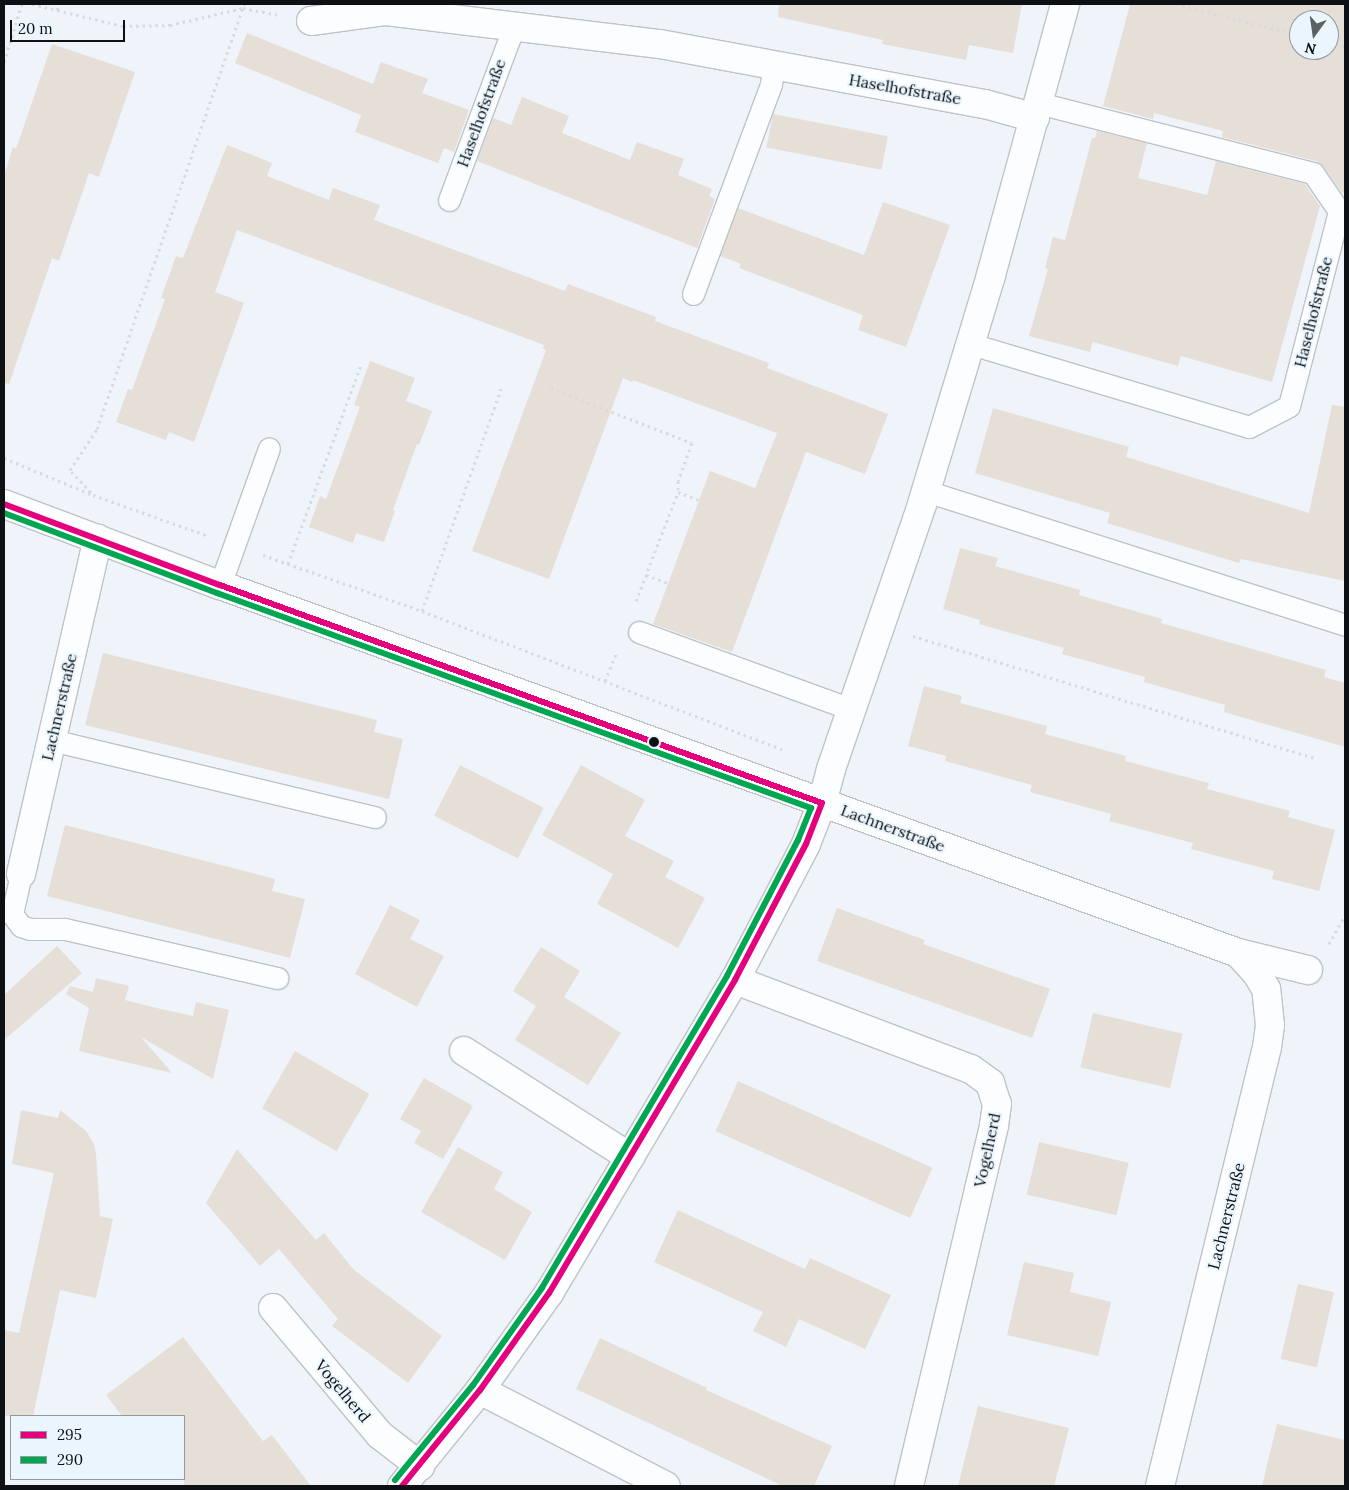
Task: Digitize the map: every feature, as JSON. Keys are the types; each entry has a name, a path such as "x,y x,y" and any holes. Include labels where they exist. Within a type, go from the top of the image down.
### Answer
{"street":[{"path":"402,1486 480,1390 549,1293 735,980 806,844 822,803 851,709 926,492 1037,110 1065,4"},
{"name":"Haselhofstraße","path":"311,21 386,10 660,44 984,104 1037,110"},
{"name":"Lachnerstraße","path":"4,504 220,585 1238,953 1308,970"},
{"name":"Lachnerstraße","path":"20,874 98,539"},
{"name":"Lachnerstraße","path":"1160,1486 1270,1025 1266,989 1258,975 1238,953"},
{"name":"Vogelherd","path":"735,980 970,1069 990,1083 997,1104 994,1126 909,1486"},
{"path":"464,1051 630,1158"},
{"name":"Vogelherd","path":"273,1308 380,1435 420,1466"},
{"path":"480,1390 666,1486"}],"lane":[{"name":"Haselhofstraße","path":"449,200 514,26"},
{"path":"693,294 772,84 774,65"},
{"name":"Haselhofstraße","path":"970,344 1249,427 1289,406 1339,211 1313,173 1037,110"},
{"path":"220,585 269,448"},
{"path":"926,492 1345,625"},
{"path":"639,632 851,709"},
{"path":"51,740 375,817"},
{"path":"20,874 12,914 21,926 30,929 65,929 277,978"}],"path":[{"path":"4,62 22,4"},
{"path":"32,4 123,26 170,25 243,8"},
{"path":"57,10 59,4"},
{"path":"98,539 93,495 70,470 97,429 244,4"},
{"path":"1176,4 1289,32"},
{"path":"288,564 360,365"},
{"path":"551,388 692,443 678,481 678,492 633,610"},
{"path":"422,611 501,389"},
{"path":"4,458 93,495 422,611 831,769"},
{"path":"678,492 699,500"},
{"path":"646,575 668,583"},
{"path":"881,626 1314,758"},
{"path":"605,681 619,646"}],"building":[{"path":"779,4 1022,4 1013,53 969,45 966,60 882,44 883,40 778,17"},
{"path":"1130,4 1345,4 1345,193 1341,192 1323,166 1316,161 1222,137 1223,131 1154,113 1153,119 1103,106"},
{"path":"247,33 373,84 381,62 428,79 422,93 469,110 454,152 444,148 438,163 355,132 361,115 235,63"},
{"path":"52,44 135,72 99,177 89,173 59,261 52,258 9,384 4,383 4,176 13,147 16,149"},
{"path":"522,97 569,116 562,133 630,160 637,142 684,159 678,175 712,189 709,196 715,199 697,248 477,161 493,118 511,125"},
{"path":"773,114 888,136 881,170 767,147"},
{"path":"1097,131 1147,143 1138,178 1207,195 1216,161 1305,184 1320,206 1272,382 1181,356 1178,366 1093,342 1090,352 1029,336 1048,269 1045,268 1053,237 1065,240 1092,138 1095,138"},
{"path":"227,145 272,163 267,176 329,200 333,188 380,205 374,220 565,291 568,284 656,317 655,321 769,363 767,368 888,414 865,474 806,452 732,652 653,624 710,471 755,488 777,433 623,378 549,579 472,551 546,350 543,349 544,345 237,230 215,292 244,303 194,442 169,432 166,440 116,422 128,389 132,390 165,299 161,298 176,256 183,258"},
{"path":"883,202 950,225 906,347 858,330 863,315 739,268 741,264 720,256 738,208 864,255"},
{"path":"370,361 415,378 406,401 432,411 419,445 417,444 393,510 395,511 384,542 356,533 353,543 309,527 320,496 326,499 360,407 354,405"},
{"path":"1332,405 1345,407 1345,581 1241,559 1239,563 1107,523 1110,513 975,473 993,408 1129,447 1126,457 1309,513"},
{"path":"960,548 998,558 995,566 1080,590 1079,595 1162,619 1161,623 1326,670 1324,677 1345,683 1345,747 1224,712 1225,705 1144,682 1145,677 1062,654 1064,648 979,624 980,620 943,609"},
{"path":"103,653 377,720 374,732 403,739 389,799 85,725"},
{"path":"924,686 962,696 960,703 1047,726 1045,734 1126,756 1125,761 1209,783 1207,789 1290,811 1288,817 1335,830 1319,891 1272,879 1274,871 1191,849 1193,843 1109,821 1111,814 1030,792 1032,785 945,761 946,756 908,746"},
{"path":"460,765 544,808 518,858 434,816"},
{"path":"581,765 645,800 625,836 674,861 665,877 705,898 678,948 597,904 613,874 542,835"},
{"path":"65,825 275,879 272,891 305,899 290,958 47,896"},
{"path":"390,905 420,920 410,939 444,956 417,1007 355,974"},
{"path":"837,908 925,940 923,944 1050,989 1032,1038 817,961"},
{"path":"57,946 82,973 4,1040 4,995"},
{"path":"541,947 580,971 564,997 621,1033 588,1085 515,1040 536,1006 513,991"},
{"path":"96,978 129,986 125,1000 161,1009 193,1016 196,1002 229,1010 213,1079 141,1037 172,1073 79,1051 89,1008 66,994 70,986 93,992"},
{"path":"1093,1013 1183,1034 1170,1088 1080,1068"},
{"path":"295,1051 369,1094 336,1151 262,1108"},
{"path":"424,1078 473,1106 443,1159 414,1143 421,1131 400,1119"},
{"path":"738,1081 933,1168 910,1218 716,1131"},
{"path":"21,1110 58,1118 60,1110 86,1131 94,1144 100,1216 113,1219 96,1298 60,1290 33,1415 4,1416 4,1330 19,1333 54,1173 12,1164"},
{"path":"1039,1142 1129,1163 1116,1215 1027,1195"},
{"path":"458,1147 503,1172 494,1189 532,1212 505,1260 421,1212"},
{"path":"237,1149 316,1240 324,1233 354,1270 442,1336 408,1383 332,1326 338,1319 279,1249 260,1266 206,1203"},
{"path":"678,1210 805,1269 810,1258 891,1295 865,1349 799,1319 786,1347 753,1331 763,1312 654,1262"},
{"path":"1024,1262 1074,1273 1070,1292 1111,1302 1098,1356 1007,1335"},
{"path":"1298,1284 1334,1292 1317,1367 1281,1359"},
{"path":"183,1337 263,1441 272,1435 311,1486 184,1486 185,1415 121,1415 106,1395"},
{"path":"600,1338 707,1388 706,1390 832,1446 814,1486 783,1486 576,1389"},
{"path":"978,1406 1069,1428 1054,1486 958,1486"},
{"path":"1277,1424 1345,1440 1345,1486 1262,1486"}],"transit line":[{"name":"295","path":"4,504 220,585 822,803 806,844 735,980 549,1293 480,1390 402,1486"},
{"name":"290","path":"4,513 217,593 811,808 798,840 727,976 542,1288 473,1385 395,1480"}]}
